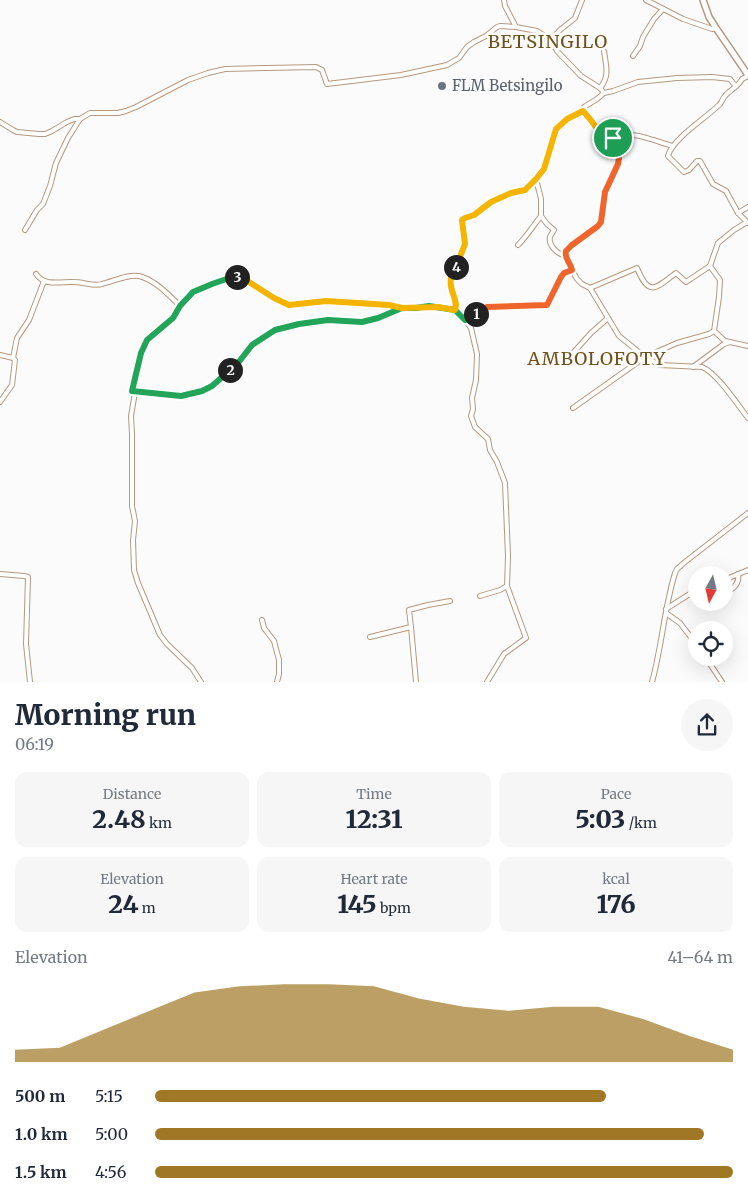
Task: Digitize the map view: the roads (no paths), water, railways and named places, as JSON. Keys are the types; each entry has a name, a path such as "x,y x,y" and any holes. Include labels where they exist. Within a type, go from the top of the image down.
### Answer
{"street":[{"path":"504,0 505,6 516,27"},
{"path":"551,40 575,18 582,0"},
{"path":"646,0 694,24 712,29 716,28"},
{"path":"590,288 637,268 642,280 648,286 657,288 676,273 686,282 710,266 718,243 748,222 738,213 726,191 713,184 700,161 697,161 689,170 684,172 668,156 672,146 690,128 721,104 723,98 748,75 709,17 703,0"},
{"path":"633,56 654,19 663,9"},
{"path":"26,230 37,210 43,204 56,163 80,119 90,113 118,113 126,111 190,79 225,69 316,67 322,70 326,84 402,75 448,64 459,58 467,47 486,36 497,26 516,27 537,30 551,40 557,51 582,76 600,88 604,93"},
{"path":"600,88 604,84 607,74 604,51"},
{"path":"455,310 457,305 452,294 450,279 465,244 462,220 474,215 491,202 511,193 525,190 544,169 556,129 567,119 583,111 584,107 604,93 638,82 712,77 730,79 736,86"},
{"path":"565,255 572,245 601,222 605,192 619,158 613,138 605,132 598,130 583,111"},
{"path":"0,122 13,130 45,134 66,122 80,119"},
{"path":"613,138 622,135 634,135 672,146"},
{"path":"536,179 541,199 541,216 554,230 550,238 556,251 565,255 578,279 582,284 590,288 619,336 645,357 660,365 702,367 707,369 748,418"},
{"path":"738,213 748,207"},
{"path":"518,245 541,216"},
{"path":"710,266 720,280 714,331"},
{"path":"465,320 472,319 480,310 487,307 547,305 561,277 564,273 572,270"},
{"path":"36,274 44,281 82,282 100,285 128,276 139,276 153,283 180,306"},
{"path":"201,682 192,668 160,635 134,570 133,540 135,521 132,506 131,416 135,392 132,391 141,353 147,340 173,318 180,306 193,292 235,276 289,305 326,301 389,305 402,308 429,306 455,310 471,328 477,354 476,380 471,416 476,427 488,439 490,450 505,483 508,556 506,586 526,638 504,654 487,682"},
{"path":"0,402 12,386 13,358 17,338 29,320 44,281"},
{"path":"135,392 181,396 193,394 212,386 238,363 252,345 275,330 328,320 362,322 378,318 402,308"},
{"path":"564,363 591,333 608,318"},
{"path":"714,331 725,341 748,346"},
{"path":"573,408 645,357 677,343 714,331"},
{"path":"693,367 724,344 730,342"},
{"path":"0,355 13,358"},
{"path":"652,682 666,611 677,569 748,513"},
{"path":"733,576 748,570"},
{"path":"0,574 28,577 26,644 30,682"},
{"path":"733,588 737,584 738,574"},
{"path":"480,596 500,590 506,586"},
{"path":"666,611 688,596"},
{"path":"416,682 409,610 450,601"},
{"path":"666,611 680,623 688,634"},
{"path":"262,620 264,628 274,641 279,660 277,682"},
{"path":"370,637 411,627"},
{"path":"711,666 722,682"}],"place":[{"name":"FLM Betsingilo","path":"442,86"}],"district":[{"name":"BETSINGILO","path":"548,42"},
{"name":"AMBOLOFOTY","path":"597,359"}]}
